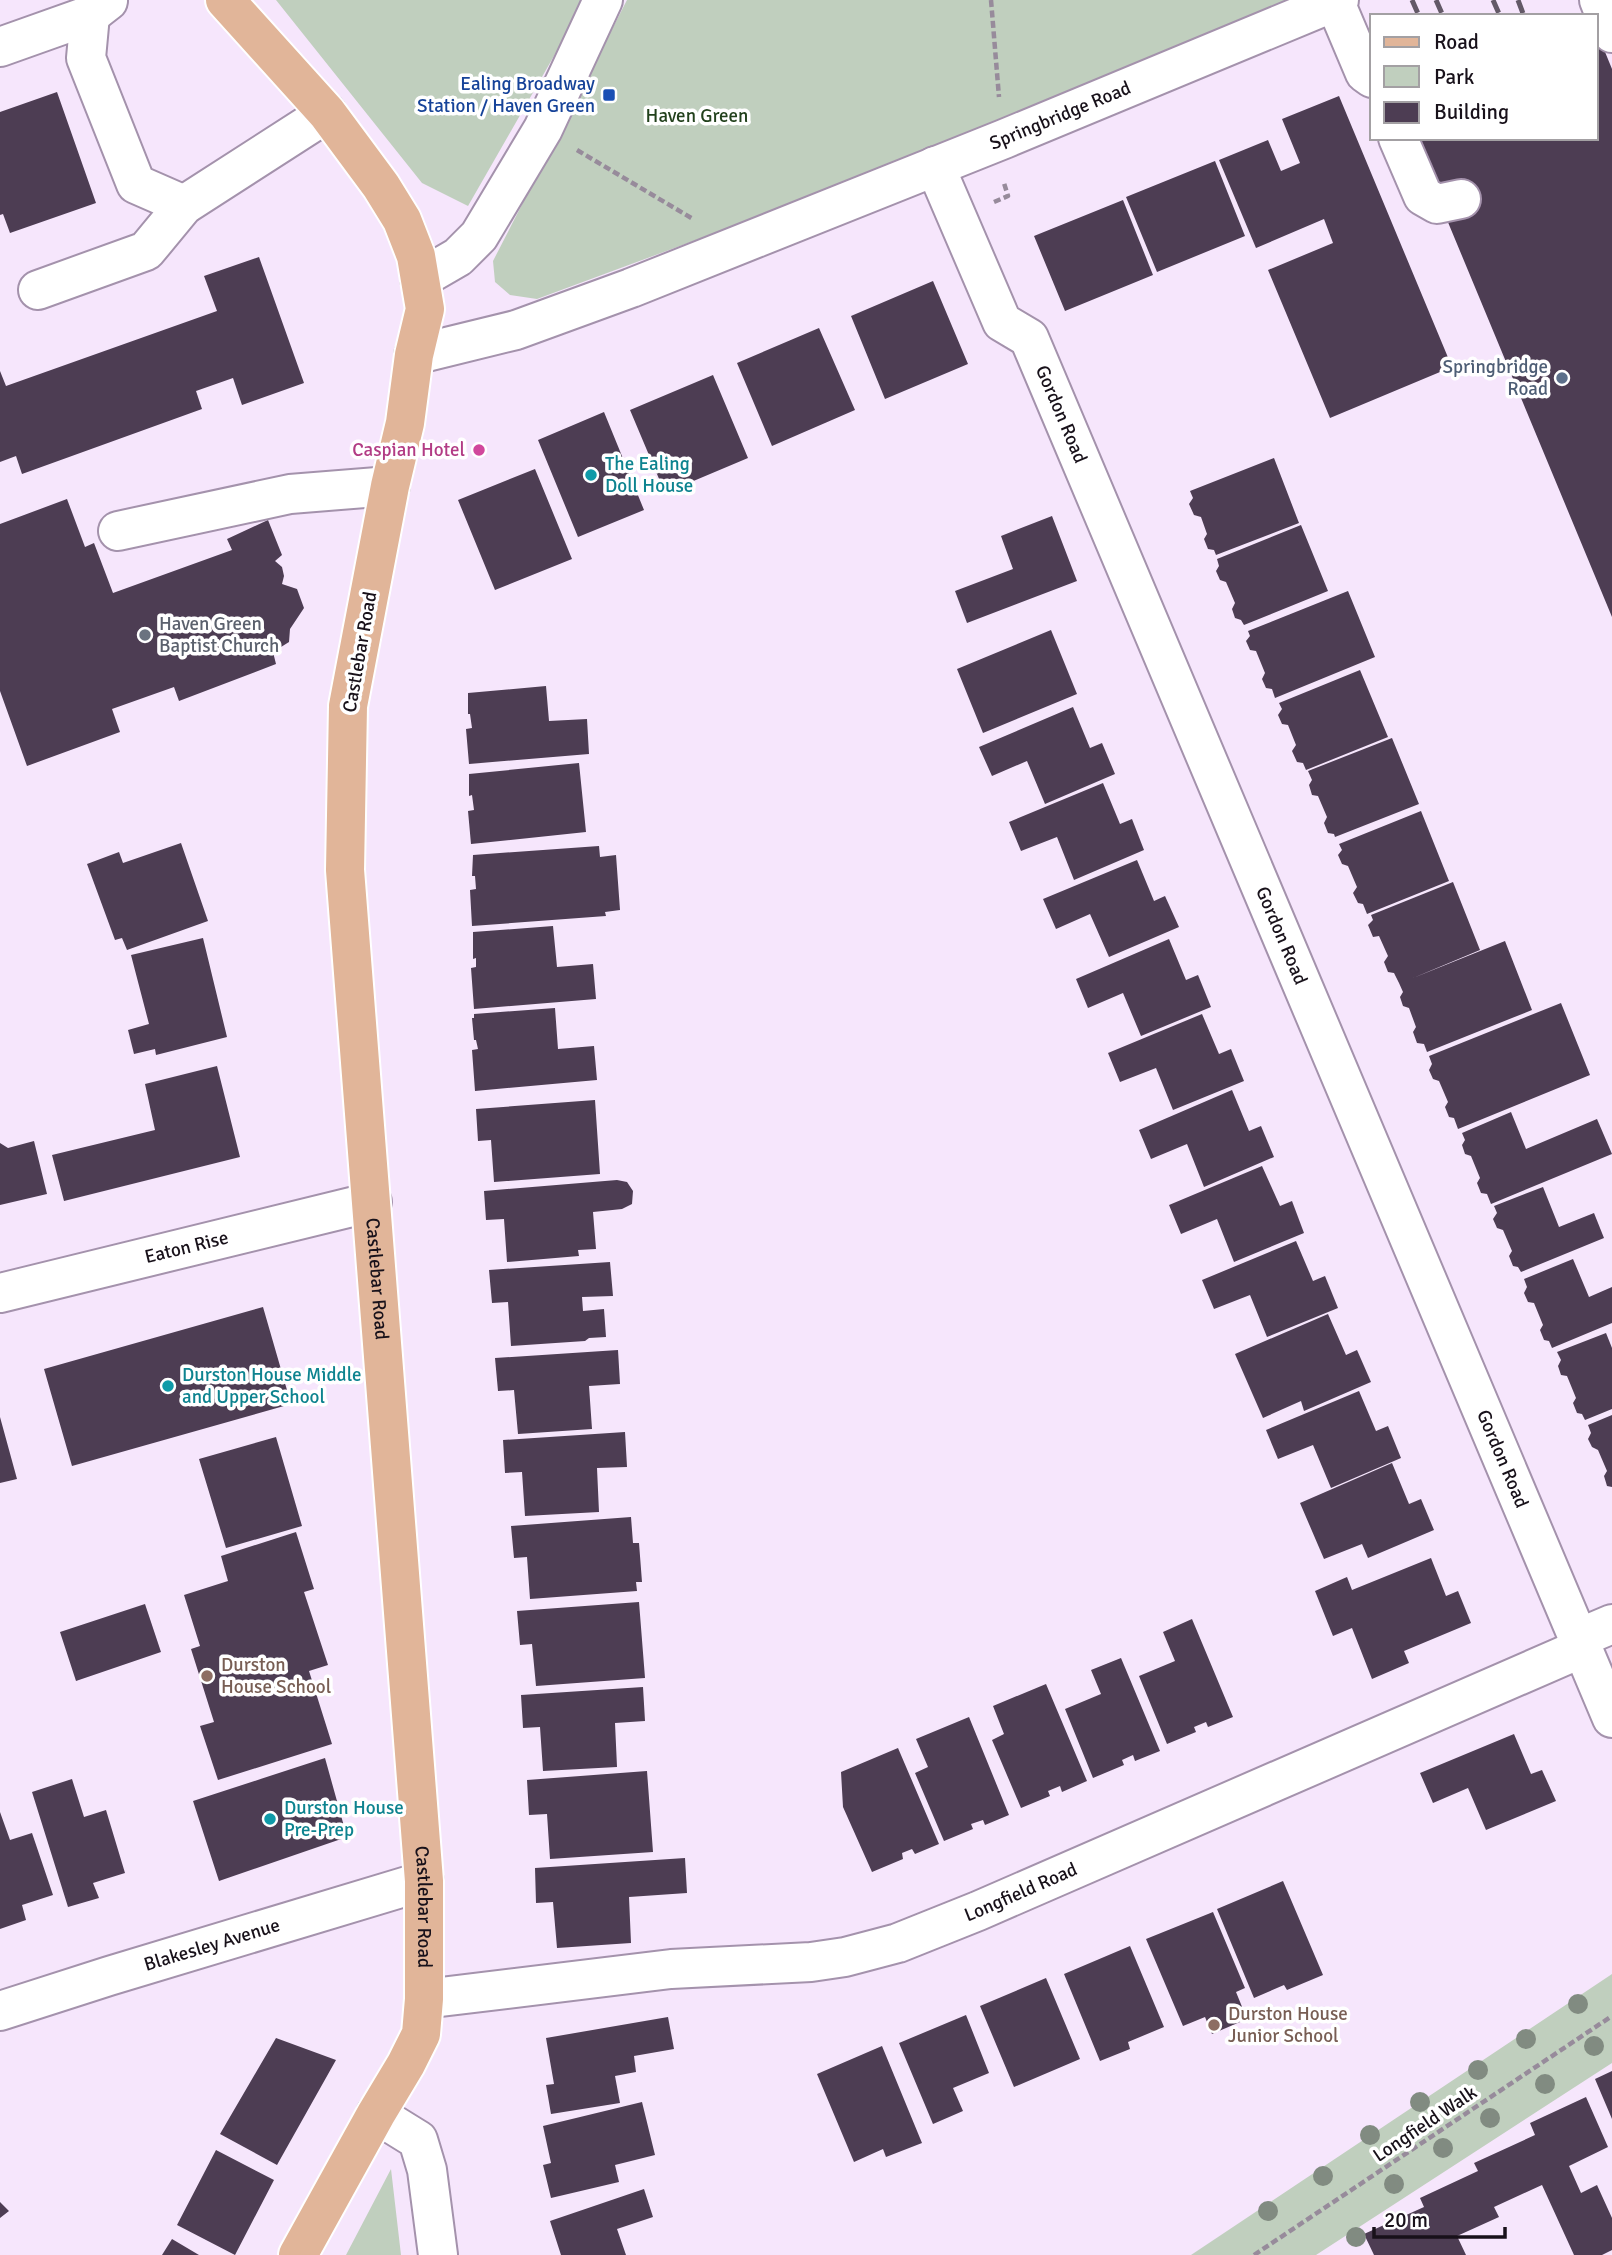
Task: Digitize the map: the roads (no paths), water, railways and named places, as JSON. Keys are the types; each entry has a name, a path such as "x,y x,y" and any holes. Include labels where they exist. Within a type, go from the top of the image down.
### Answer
{"main road":[{"path":"225,0 327,113 381,186 402,220 416,256 420,279"},
{"name":"Castlebar Road","path":"298,2255 421,2035 424,1999 424,1881 345,870 348,706 425,309 420,279"}],"street":[{"path":"420,279 458,257 479,236 543,130 603,0"},
{"path":"1598,0 1612,33"},
{"path":"1341,1 1370,57"},
{"path":"1341,1 1365,73 1370,77"},
{"name":"Springbridge Road","path":"935,166 1341,1"},
{"path":"100,7 86,58 136,184 184,205"},
{"path":"0,47 100,7"},
{"path":"38,290 146,251 184,205 327,113"},
{"path":"1399,140 1423,196 1437,204 1461,199"},
{"path":"414,355 516,330 738,246 935,166"},
{"name":"Gordon Road","path":"935,166 1002,322 1029,338 1591,1637 1612,1718"},
{"path":"118,531 290,494 390,486"},
{"name":"Eaton Rise","path":"0,1293 372,1202"},
{"name":"Longfield Road","path":"424,1999 671,1969 811,1962 845,1957 898,1943 1016,1895 1591,1637"},
{"name":"Blakesley Avenue","path":"0,2011 424,1881"},
{"path":"376,2114 418,2140 427,2170 438,2255"}],"railway":[{"path":"1412,0 1418,14"},
{"path":"1436,0 1442,14"},
{"path":"1493,0 1499,14"},
{"path":"1518,0 1523,14"}],"place":[{"name":"Ealing Broadway Station / Haven Green","path":"609,95"},
{"name":"Springbridge Road","path":"1562,378"},
{"name":"Caspian Hotel","path":"479,450"},
{"name":"The Ealing Doll House","path":"591,475"},
{"name":"Haven Green Baptist Church","path":"145,635"},
{"name":"Durston House Middle and Upper School","path":"168,1386"},
{"name":"Durston House School","path":"207,1676"},
{"name":"Durston House Pre-Prep","path":"270,1819"},
{"name":"Durston House Junior School","path":"1214,2025"}],"park label":[{"name":"Haven Green","path":"697,116"}]}
